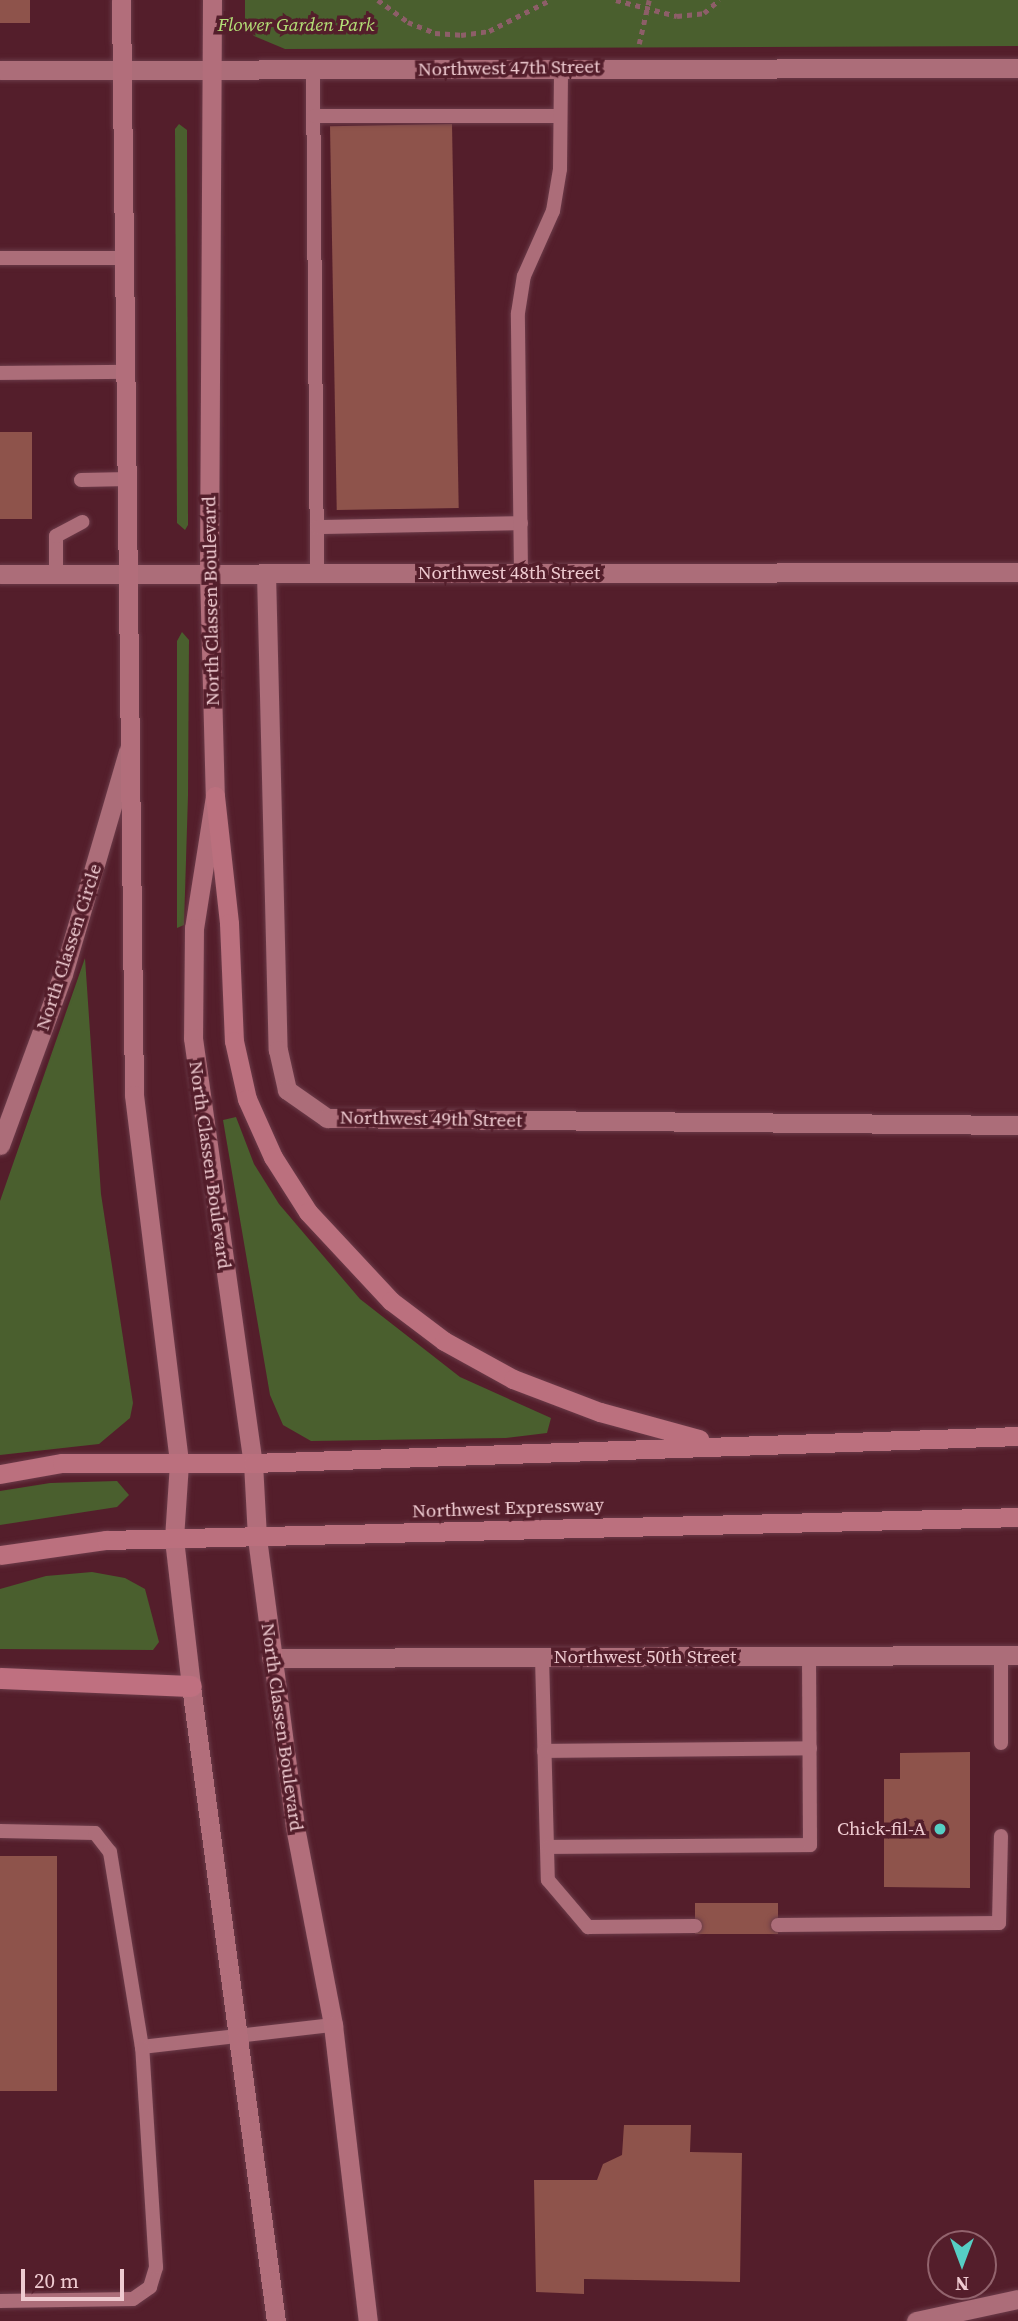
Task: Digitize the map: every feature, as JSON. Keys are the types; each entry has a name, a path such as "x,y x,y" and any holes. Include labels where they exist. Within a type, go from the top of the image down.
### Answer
{"highway":[{"path":"215,796 229,923 234,1041 247,1099 273,1157 307,1212 391,1301 444,1342 513,1379 600,1412 714,1443"},
{"path":"0,1474 62,1463 253,1463 578,1453 714,1443 1018,1436"},
{"name":"Northwest Expressway","path":"0,1555 56,1544 174,1539 1018,1517"},
{"path":"0,1678 191,1686"}],"main road":[{"path":"121,0 131,573 129,746 134,1095 179,1463 174,1539 235,2039 275,2321"},
{"name":"North Classen Boulevard","path":"212,0 209,573 215,796 194,928 192,1038 253,1463 257,1538 271,1658 295,1827 333,2025 368,2321"}],"street":[{"name":"Northwest 47th Street","path":"0,70 212,72 639,66 1018,68"},
{"name":"Northwest 48th Street","path":"0,574 1018,572"},
{"name":"Northwest 49th Street","path":"266,573 278,1050 287,1090 327,1118 1018,1125"},
{"name":"North Classen Circle","path":"0,1145 9,1099 63,974 129,746"},
{"name":"Northwest 50th Street","path":"271,1658 1009,1655"},
{"path":"916,2321 1018,2299"}],"lane":[{"path":"522,573 518,313 524,276 553,211 560,169 561,67"},
{"path":"313,71 317,574"},
{"path":"314,116 560,116"},
{"path":"0,258 125,258"},
{"path":"0,373 127,372"},
{"path":"81,480 129,479"},
{"path":"56,574 56,536 82,522"},
{"path":"317,527 520,523"},
{"path":"1001,1743 1009,1655"},
{"path":"548,1847 810,1845 808,1656"},
{"path":"542,1657 548,1880 588,1927 695,1926"},
{"path":"544,1751 810,1748"},
{"path":"0,1830 95,1833 110,1852 142,2047 156,2267 150,2287 132,2299 0,2301"},
{"path":"778,1925 999,1923 1001,1836"},
{"path":"142,2047 235,2039 333,2025"}],"path":[{"path":"378,0 408,22 435,33 461,35 489,31 550,0"},
{"path":"615,0 689,16 704,13 719,0"},
{"path":"639,66 649,0"}],"green space":[{"name":"Flower Garden Park","path":"245,0 1018,0 1018,46 285,49 254,36 245,26"},
{"path":"179,124 187,130 188,525 185,530 177,523 175,129"},
{"path":"182,632 189,640 188,795 184,925 177,928 177,641"},
{"path":"85,958 101,1194 133,1403 130,1418 99,1444 0,1455 0,1201"},
{"path":"236,1117 254,1164 279,1204 360,1299 460,1377 551,1418 547,1433 506,1438 311,1441 283,1425 270,1395 223,1120"},
{"path":"117,1481 129,1495 117,1507 0,1525 0,1491 50,1483"},
{"path":"92,1572 125,1578 145,1589 159,1642 153,1650 0,1649 0,1589 46,1576"}],"building":[{"path":"0,0 30,0 30,23 0,23"},
{"path":"452,124 459,508 337,510 330,126"},
{"path":"0,432 32,432 32,519 0,519"},
{"path":"970,1752 970,1888 884,1887 884,1779 900,1779 900,1753"},
{"path":"0,1856 57,1856 57,2091 0,2091"},
{"path":"695,1903 778,1903 778,1934 695,1934"},
{"path":"624,2125 691,2125 690,2152 742,2153 740,2282 584,2279 584,2294 536,2292 534,2180 597,2180 603,2164 622,2155"}],"place":[{"name":"Chick-fil-A","path":"940,1829"}]}
